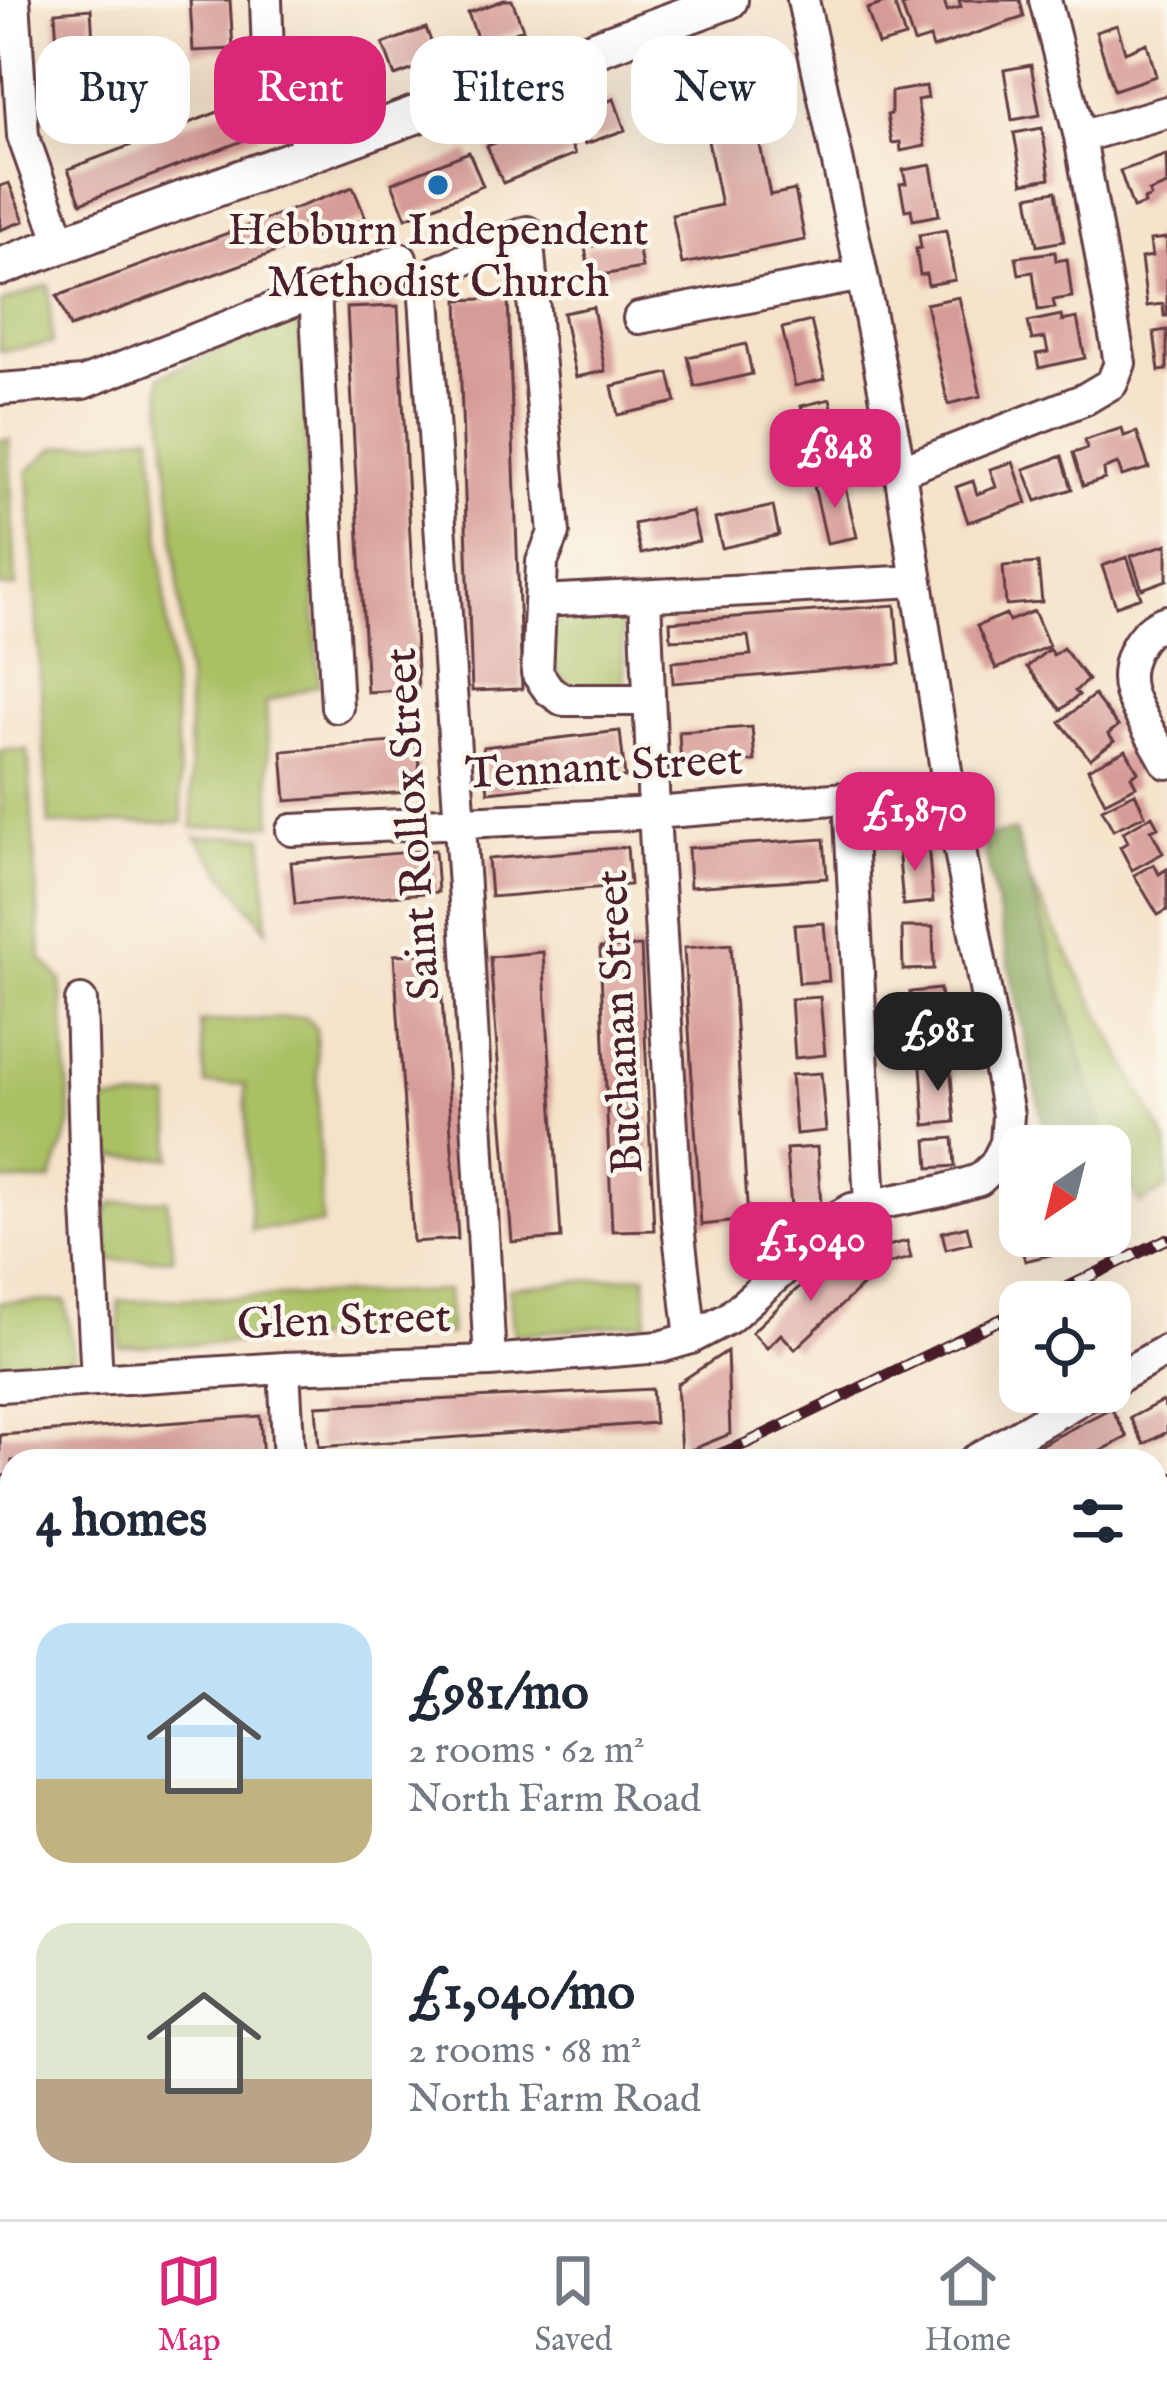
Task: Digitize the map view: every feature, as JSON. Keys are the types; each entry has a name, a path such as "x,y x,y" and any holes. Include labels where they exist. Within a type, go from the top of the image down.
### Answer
{"main road":[{"path":"0,267 713,3"}],"street":[{"path":"14,0 23,136 62,246"},
{"path":"266,0 268,54 310,152"},
{"name":"Glen Street","path":"0,1386 660,1348 729,1318 830,1221 870,1204 979,1180 995,1165 1006,1142 1008,1115 949,790 900,471 803,0"},
{"path":"900,471 1084,399 1112,383 1120,364 1080,137 1046,0"},
{"path":"1080,137 1167,112"},
{"name":"Saint Rollox Street","path":"490,1361 430,277 527,232 554,533 542,562 541,601"},
{"path":"0,389 83,383 401,260"},
{"path":"639,319 862,275"},
{"path":"315,292 337,707"},
{"path":"649,700 563,700 548,690 537,673 541,601 917,581"},
{"name":"Buchanan Street","path":"645,597 677,1217 691,1338"},
{"path":"1167,620 1141,638 1130,658 1130,691 1167,763"},
{"name":"Tennant Street","path":"292,830 654,813 949,790"},
{"path":"849,798 870,1204"},
{"path":"81,1000 97,1380"},
{"path":"1131,1370 1167,1350"},
{"path":"284,1368 288,1449"},
{"path":"995,1449 1057,1413"}],"green space":[{"path":"49,285 52,344 0,351 0,303"},
{"path":"300,316 319,685 266,702 272,824 193,828 187,680 160,376"},
{"path":"152,434 183,822 49,825 28,471 54,448"},
{"path":"9,439 16,587 0,587 0,440"},
{"path":"621,611 625,685 586,688 567,683 552,652 557,624 569,612"},
{"path":"0,750 28,750 41,958 61,980 71,1123 51,1181 0,1181"},
{"path":"1015,831 1101,1125 1044,1125 982,837"},
{"path":"263,836 267,930 196,837"},
{"path":"1030,881 1167,1142 1167,1188 1140,1204 1131,1187 1131,1125 1101,1125"},
{"path":"306,1017 316,1029 322,1224 251,1230 245,1084 206,1085 200,1022"},
{"path":"170,1098 172,1158 101,1157 97,1102"},
{"path":"167,1199 173,1258 110,1261 104,1217 113,1203"},
{"path":"646,1275 647,1322 514,1335 509,1288"},
{"path":"447,1291 450,1334 120,1347 119,1301"},
{"path":"65,1301 74,1354 64,1364 0,1366 0,1302"}],"building":[{"path":"190,0 230,0 232,36 214,36 214,50 193,51"},
{"path":"512,0 523,29 504,36 477,36 468,13"},
{"path":"893,0 905,37 878,45 867,9"},
{"path":"944,0 947,11 961,7 959,0 1020,0 1024,17 933,48 930,38 914,43 902,6"},
{"path":"91,9 93,36 56,36 55,12"},
{"path":"1117,25 1125,52 1147,43 1156,76 1114,90 1096,32"},
{"path":"426,28 429,36 410,36 410,70 395,76 386,43"},
{"path":"1031,65 1040,115 1012,120 1004,70"},
{"path":"926,86 928,98 917,100 925,146 901,151 900,142 892,143 887,115 891,114 891,92"},
{"path":"614,99 625,130 607,136 607,101"},
{"path":"214,113 214,144 234,144 81,203 68,169 134,144 190,144 190,123"},
{"path":"1042,128 1050,178 1023,183 1014,133"},
{"path":"571,144 575,154 503,183 487,146"},
{"path":"709,144 760,144 770,195 795,190 805,240 682,264 672,215 721,205"},
{"name":"Hebburn Independent Methodist Church","path":"469,152 483,186 406,218 392,183"},
{"path":"1166,155 1167,185 1149,192 1145,204 1133,208 1120,171"},
{"path":"931,165 939,215 913,220 911,209 905,210 900,184 906,183 903,170"},
{"path":"9,183 24,221 0,230 0,186"},
{"path":"353,187 366,219 70,327 57,296"},
{"path":"1056,191 1064,241 1037,246 1028,196"},
{"path":"946,230 955,280 928,285 926,274 920,275 919,235"},
{"path":"1167,238 1164,316 1163,304 1147,306 1141,258 1152,256 1150,240"},
{"path":"637,239 642,268 590,277 585,247"},
{"path":"1055,252 1056,261 1067,259 1072,297 1053,300 1055,308 1038,310 1033,272 1019,274 1016,257"},
{"path":"959,297 981,396 948,404 926,304"},
{"path":"508,298 522,689 472,691 458,300"},
{"path":"398,306 418,689 367,692 347,308"},
{"path":"593,307 605,371 576,377 563,313"},
{"path":"1061,315 1062,321 1077,318 1085,358 1039,368 1036,354 1048,352 1045,338 1032,340 1028,322"},
{"path":"811,321 825,379 795,386 782,328"},
{"path":"1167,330 1167,370 1159,371 1154,332"},
{"path":"746,344 752,374 695,387 688,357"},
{"path":"669,373 676,402 618,415 612,386"},
{"path":"830,399 844,457 814,463 801,406"},
{"path":"1122,428 1124,436 1137,432 1149,468 1122,476 1118,464 1104,469 1105,479 1083,486 1073,453 1087,449 1085,440"},
{"path":"1062,456 1072,489 1036,501 1024,469"},
{"path":"1013,462 1027,503 968,522 956,487 973,481 977,494 996,487 990,469"},
{"path":"843,479 857,537 827,543 814,486"},
{"path":"773,506 779,535 722,548 715,519"},
{"path":"692,511 699,541 641,554 634,524"},
{"path":"1167,544 1167,580 1142,589 1131,556"},
{"path":"1127,557 1141,597 1116,606 1102,566"},
{"path":"1038,563 1042,602 1006,605 1003,566"},
{"path":"895,605 900,664 673,683 672,662 751,655 748,636 671,640 670,622"},
{"path":"1034,611 1049,646 996,669 977,626 1006,614 1009,621"},
{"path":"1063,648 1088,680 1061,710 1027,667 1049,649 1053,655"},
{"path":"1094,695 1118,726 1108,734 1114,741 1090,759 1060,722"},
{"path":"752,727 755,761 681,767 679,732"},
{"path":"620,731 625,777 488,792 483,747"},
{"path":"417,740 421,791 286,801 282,751"},
{"path":"1126,750 1138,772 1131,776 1136,786 1105,802 1088,769"},
{"path":"1135,793 1145,815 1113,830 1102,809"},
{"path":"1152,816 1158,827 1151,830 1163,853 1132,870 1120,847 1128,842 1123,832"},
{"path":"824,839 827,878 690,887 688,848"},
{"path":"928,844 933,902 903,905 898,847"},
{"path":"627,847 630,885 491,897 488,859"},
{"path":"435,850 438,892 295,904 291,862"},
{"path":"1154,864 1159,874 1167,869 1167,910 1158,915 1134,875"},
{"path":"824,923 829,981 799,983 794,925"},
{"path":"902,927 933,927 934,969 903,970"},
{"path":"731,944 748,1220 701,1225 684,948"},
{"path":"641,946 654,1230 612,1231 600,948"},
{"path":"543,952 561,1238 512,1242 490,957"},
{"path":"439,953 458,1239 413,1242 394,955"},
{"path":"940,989 945,1048 915,1050 910,992"},
{"path":"820,997 825,1055 795,1058 791,999"},
{"path":"950,1064 955,1122 925,1125 921,1066"},
{"path":"821,1073 826,1131 796,1134 791,1075"},
{"path":"953,1138 955,1166 929,1168 927,1140"},
{"path":"817,1147 821,1205 791,1207 786,1149"},
{"path":"967,1226 971,1243 946,1249 942,1232"},
{"path":"907,1241 911,1258 887,1264 883,1247"},
{"path":"836,1252 865,1283 795,1349 781,1334 767,1348 752,1332"},
{"path":"727,1351 730,1434 693,1449 681,1449 677,1384"},
{"path":"652,1389 655,1423 319,1447 316,1406"},
{"path":"1162,1401 1167,1432 1144,1444 1130,1418"},
{"path":"1101,1413 1114,1413 1127,1437 1104,1449 1033,1449"},
{"path":"260,1416 262,1449 0,1449 0,1435"}],"railway":[{"path":"1080,1281 1167,1239"},
{"path":"732,1449 999,1320"}],"place":[{"name":"Hebburn Independent Methodist Church","path":"438,185"}]}
